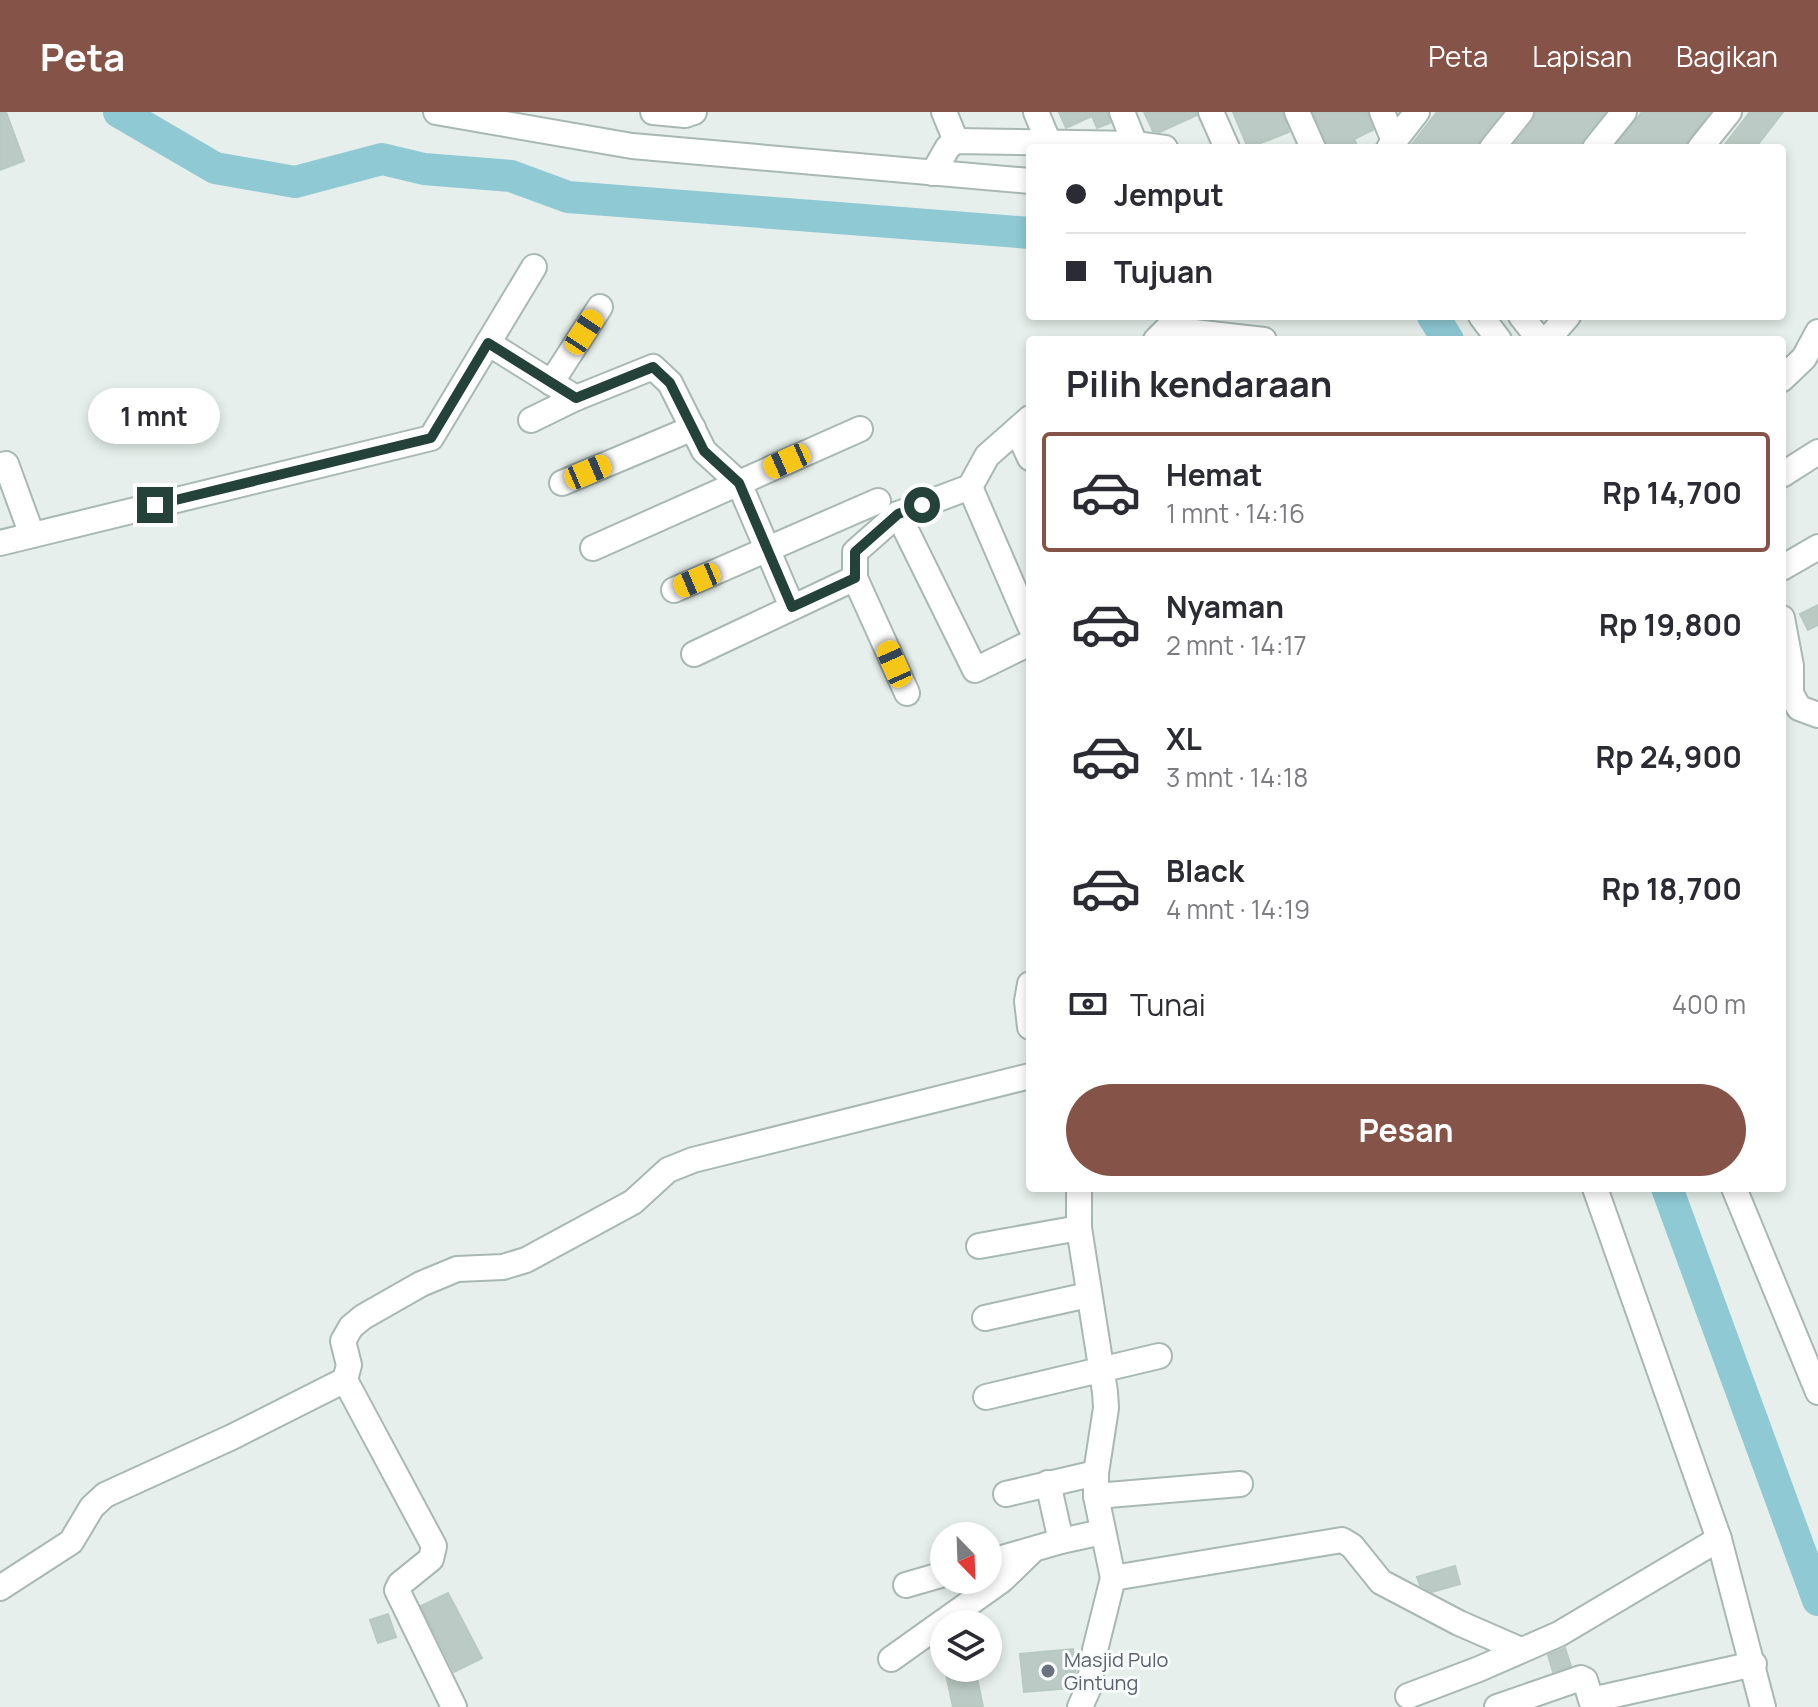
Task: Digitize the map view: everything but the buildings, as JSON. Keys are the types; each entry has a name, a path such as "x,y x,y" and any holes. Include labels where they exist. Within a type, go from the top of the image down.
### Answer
{"street":[{"path":"436,112 632,146 935,167 1026,180"},
{"path":"653,112 685,115 694,112"},
{"path":"944,112 956,141"},
{"path":"1036,112 1049,143"},
{"path":"956,141 1135,144 1122,112"},
{"path":"1211,112 1225,144"},
{"path":"1297,112 1311,144"},
{"path":"1382,112 1392,144"},
{"path":"1393,144 1417,112"},
{"path":"1495,144 1521,112"},
{"path":"1598,144 1624,112"},
{"path":"1703,144 1729,112"},
{"path":"935,167 956,141"},
{"path":"0,543 431,438 534,267"},
{"path":"551,383 600,307"},
{"path":"1524,320 1537,336"},
{"path":"1550,336 1564,320"},
{"path":"1160,336 1167,329 1201,336"},
{"path":"1786,375 1816,342"},
{"path":"488,343 576,398"},
{"path":"531,420 653,367 670,383 704,451 739,483 792,607"},
{"path":"674,590 767,550 888,508 970,487 987,456 1024,424"},
{"path":"562,483 693,428"},
{"path":"593,548 860,429"},
{"path":"1786,472 1818,452"},
{"path":"0,466 6,464 32,535"},
{"path":"970,487 1026,617"},
{"path":"888,508 855,552 855,578 907,693"},
{"path":"888,508 975,670 1026,645"},
{"path":"1786,566 1818,547"},
{"path":"694,654 855,578"},
{"path":"1786,639 1791,666 1787,685 1799,708 1818,715"},
{"path":"454,1707 397,1590 400,1584 431,1559 434,1546 345,1380 349,1365 343,1341 351,1327 421,1284 446,1273 474,1267 503,1267 526,1260 633,1202 668,1170 693,1160 1026,1077"},
{"path":"1079,1192 1079,1228 1106,1408 1096,1485 1102,1532 1113,1578 1089,1687 1080,1707"},
{"path":"1596,1192 1719,1539 1763,1707"},
{"path":"1736,1192 1818,1392"},
{"path":"979,1246 1079,1228"},
{"path":"985,1318 1088,1295"},
{"path":"986,1397 1159,1356"},
{"path":"0,1588 71,1542 92,1507 105,1495 232,1437 345,1380"},
{"path":"1048,1483 1061,1541"},
{"path":"1006,1494 1048,1483 1240,1484"},
{"path":"1002,1558 1102,1532"},
{"path":"1408,1696 1559,1634 1719,1539"},
{"path":"1113,1578 1342,1540 1352,1546 1381,1582 1459,1623 1521,1650"},
{"path":"891,1659 1002,1580 1033,1550"},
{"path":"906,1585 930,1578"},
{"path":"1497,1707 1581,1678 1585,1680 1591,1700 1754,1664"}],"waterway":[{"path":"119,112 215,168 295,182 382,159 424,169 511,176 568,197 1026,233"},
{"path":"1436,320 1446,336"},
{"path":"1668,1192 1818,1600"}],"place":[{"name":"Masjid Pulo Gintung","path":"1048,1671"}],"route":[{"path":"155,505 431,438 488,343 576,398 653,367 670,383 704,451 739,483 792,607 855,578 855,552 898,514 922,505"}]}
